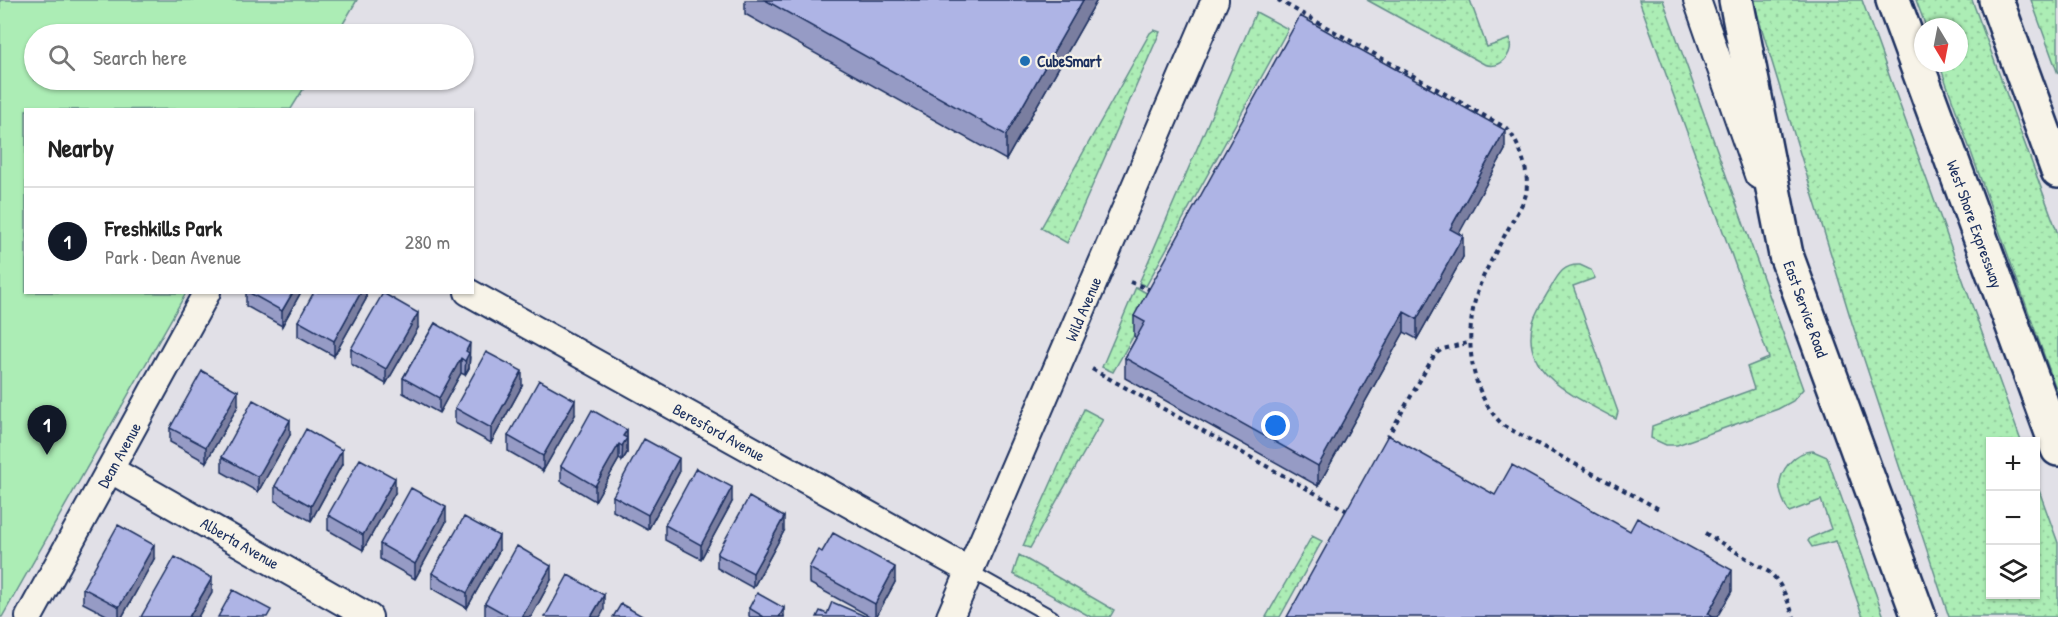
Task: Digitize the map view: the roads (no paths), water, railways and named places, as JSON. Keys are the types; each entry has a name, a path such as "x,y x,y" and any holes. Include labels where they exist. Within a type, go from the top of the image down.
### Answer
{"main road":[{"path":"1736,0 1786,255"},
{"name":"West Shore Expressway","path":"1893,0 2058,449"},
{"path":"1996,0 2058,171"},
{"name":"East Service Road","path":"1786,255 1919,617"}],"street":[{"name":"Wild Avenue","path":"950,617 1215,0"},
{"name":"East Service Road","path":"1697,0 1786,255"},
{"name":"Dean Avenue","path":"29,617 206,294"},
{"name":"Beresford Avenue","path":"472,294 970,571"},
{"name":"Alberta Avenue","path":"111,470 369,617"}],"lane":[{"path":"970,571 1052,617"}],"place":[{"name":"CubeSmart","path":"1025,61"},
{"name":"Freshkills Park","path":"47,455"}]}
